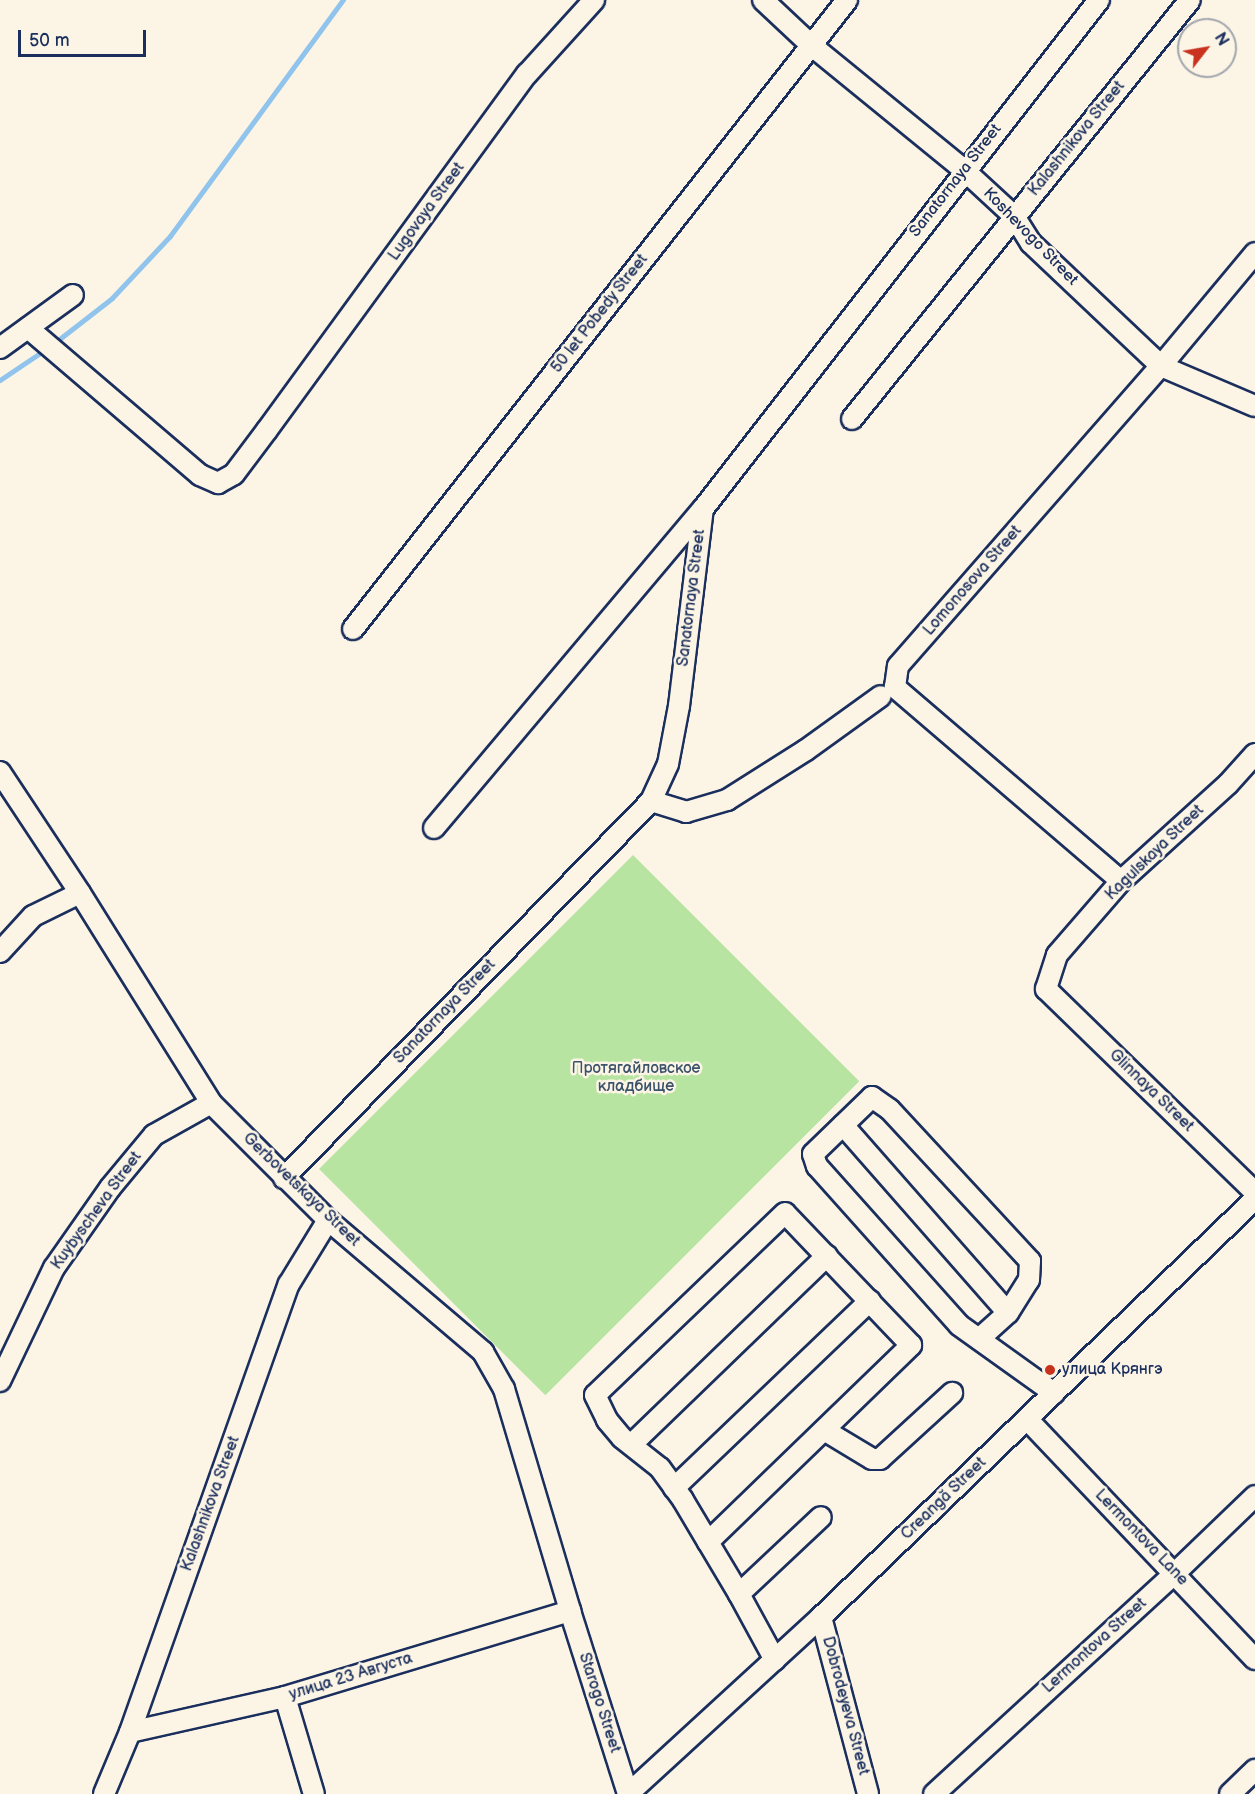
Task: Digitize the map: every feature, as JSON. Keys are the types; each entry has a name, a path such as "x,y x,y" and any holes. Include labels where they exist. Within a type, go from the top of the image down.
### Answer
{"street":[{"name":"Lugovaya Street","path":"35,335 200,476 218,483 234,474 527,74 594,0"},
{"name":"Koshevogo Street","path":"763,0 811,45 964,170 1014,216 1031,243 1161,366 1255,405"},
{"name":"50 let Pobedy Street","path":"353,629 847,0"},
{"name":"Sanatornaya Street","path":"284,1178 651,801 668,764 679,706 703,509 964,170 1099,0"},
{"name":"Kalashnikova Street","path":"852,419 1190,0"},
{"name":"Lomonosova Street","path":"1120,881 895,687 898,666 1161,366 1255,253"},
{"path":"0,348 35,335 73,295"},
{"path":"434,828 703,509"},
{"path":"651,801 686,812 727,800 806,750 881,696"},
{"name":"Kagulskaya Street","path":"1046,989 1057,956 1120,881 1228,784 1255,754"},
{"name":"Gerbovetskaya Street","path":"0,772 80,893 211,1102 328,1220 483,1352 504,1389 570,1611"},
{"path":"0,952 33,916 80,893"},
{"name":"Glinnaya Street","path":"1046,989 1255,1192"},
{"path":"979,1339 1008,1313 1029,1280 1030,1261 889,1109 872,1097 813,1154 817,1166 959,1325 1053,1393"},
{"name":"Kuybyscheva Street","path":"0,1381 54,1268 110,1188 154,1135 211,1102"},
{"path":"843,1125 1008,1313"},
{"name":"Creangă Street","path":"628,1794 821,1617 1255,1199"},
{"path":"708,1542 912,1345 785,1213 595,1395 607,1420 622,1438 660,1468 674,1488 739,1594 775,1660"},
{"name":"Kalashnikova Street","path":"104,1794 130,1732 290,1284 328,1220"},
{"path":"632,1444 826,1256"},
{"path":"674,1488 870,1301"},
{"path":"824,1430 872,1459 880,1460 952,1393"},
{"name":"Lermontova Lane","path":"1027,1419 1255,1659"},
{"name":"Lermontova Street","path":"934,1794 1175,1573 1255,1496"},
{"path":"739,1594 820,1517"},
{"name":"улица 23 Августа","path":"130,1732 285,1697 570,1611"},
{"name":"Starogo Street","path":"570,1611 628,1794"},
{"name":"Dobrodeyeva Street","path":"821,1617 868,1794"},
{"path":"285,1697 314,1794"},
{"path":"1230,1794 1255,1770"}],"green space":[{"name":"Протягайловское кладбище","path":"633,855 859,1081 545,1395 319,1169"}],"waterway":[{"path":"53,344 112,298 170,236 343,0"},
{"path":"0,380 46,349"}],"place":[{"name":"улица Крянгэ","path":"1050,1370"}]}
